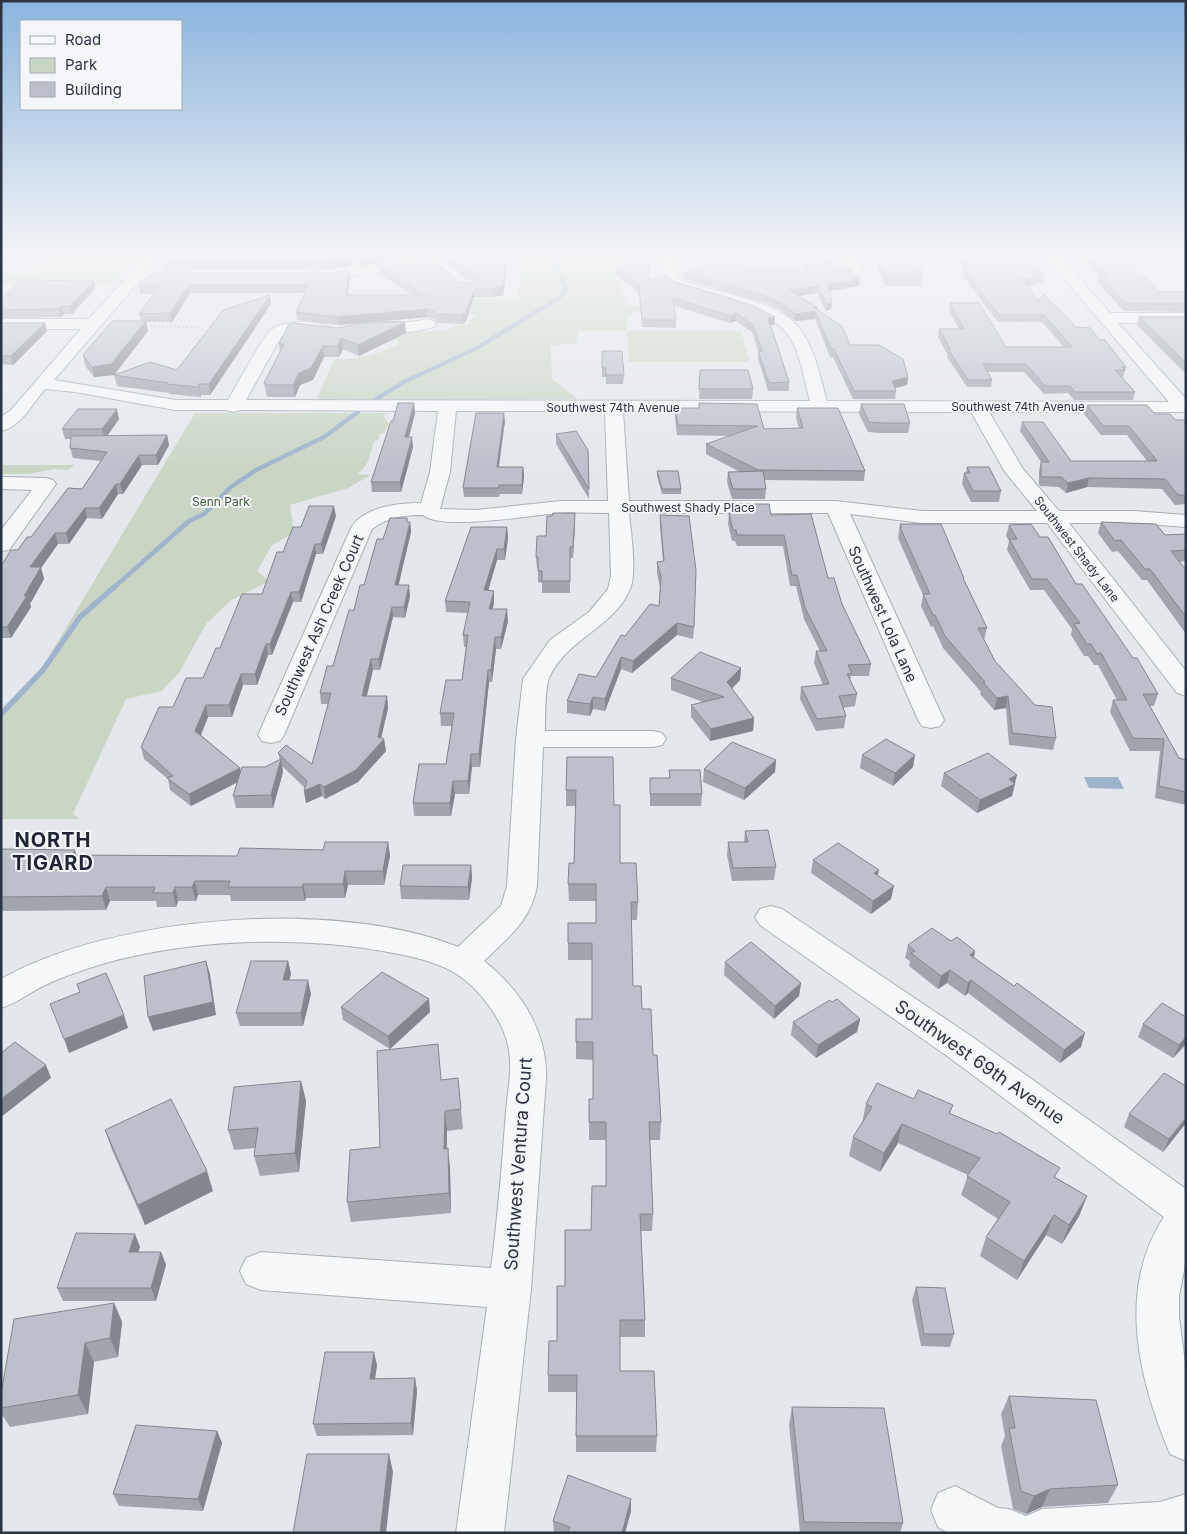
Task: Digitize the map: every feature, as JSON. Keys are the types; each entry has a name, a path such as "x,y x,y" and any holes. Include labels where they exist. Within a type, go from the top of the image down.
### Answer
{"street":[{"path":"1,426 18,414 90,328"},
{"path":"233,407 275,334 282,329 321,328 343,331 363,328"},
{"path":"393,328 413,328"},
{"path":"790,328 799,341 820,406"},
{"path":"1115,328 1185,407"},
{"name":"Southwest 74th Avenue","path":"42,384 87,388 121,397 160,404 233,407 1185,407"},
{"path":"463,962 513,913 520,901 530,739 536,679 558,645 597,617 620,589 622,576 614,406"},
{"name":"Southwest Shady Lane","path":"977,406 1015,472 1183,681"},
{"path":"430,509 434,500 444,448 443,432 448,407"},
{"path":"1,483 46,484 1,546"},
{"name":"Southwest Shady Place","path":"430,509 434,514 476,516 562,507 836,507 864,508 922,517 1134,516 1186,521"},
{"name":"Southwest Lola Lane","path":"836,507 931,720"},
{"name":"Southwest Ash Creek Court","path":"271,735 363,526 372,519 394,510 430,509"},
{"path":"530,739 653,738"},
{"name":"Southwest 69th Avenue","path":"771,917 960,1046 1186,1211"},
{"name":"Southwest Ventura Court","path":"1,995 32,977 83,958 142,943 216,932 295,931 361,937 414,946 463,962 492,987 504,1002 524,1041 528,1061 522,1171 510,1290 480,1533"},
{"path":"1186,1218 1169,1247 1163,1266 1159,1286 1159,1322 1166,1382 1186,1438"},
{"path":"261,1271 510,1290"},
{"path":"955,1510 994,1532 1008,1533"},
{"path":"1042,1533 1160,1526 1186,1518"}],"path":[{"path":"198,328 212,334"}],"green space":[{"path":"451,328 627,328 627,331 578,331 576,344 551,345 552,379 578,399 317,399 334,359 368,356 383,351 400,344 394,338 401,333 446,331"},
{"path":"627,331 741,331 750,362 629,362"},
{"name":"Senn Park","path":"195,413 392,413 383,415 392,428 387,427 385,432 380,434 378,440 374,441 364,468 357,474 371,475 348,488 290,505 294,533 272,545 257,571 269,581 230,601 206,624 179,673 162,691 126,699 73,814 80,819 1,819 1,710 40,671"},
{"path":"1,465 75,465 68,470 54,469 29,474 1,474"}],"water":[{"path":"1084,777 1118,777 1124,789 1089,788"}],"building":[{"path":"1,328 40,328 11,356 1,356"},
{"path":"106,328 141,328 111,364 92,367 83,355"},
{"path":"210,328 248,328 209,384 199,384 199,387 167,384 114,375 150,362 177,370"},
{"path":"287,328 394,328 358,345 341,338 338,346 323,346 311,368 299,373 293,385 265,385 266,383 264,383 284,344 279,344"},
{"path":"754,328 771,328 789,382 769,383 758,351 762,351"},
{"path":"822,328 843,328 850,345 879,345 903,359 908,377 892,381 896,391 854,391 834,349 831,349"},
{"path":"994,328 1006,347 1072,347 1055,328 1090,328 1100,340 1105,340 1126,367 1122,367 1125,370 1115,370 1135,392 1075,392 1070,386 1045,386 1026,364 983,364 992,380 968,380 948,349 950,349 939,329"},
{"path":"1150,328 1186,328 1186,363"},
{"path":"602,351 622,351 624,375 606,375 606,368 602,368"},
{"path":"700,370 748,370 753,389 699,389"},
{"path":"398,403 414,403 405,437 412,437 400,482 371,482 391,421 393,421"},
{"path":"699,403 757,404 764,429 803,428 797,408 838,408 865,471 758,470 706,444 758,426 678,425 675,408 699,408"},
{"path":"861,404 904,404 910,423 869,422"},
{"path":"1087,405 1147,405 1155,414 1170,414 1175,420 1186,420 1186,495 1178,495 1165,479 1089,478 1068,483 1061,477 1042,477 1041,462 1049,462 1022,422 1043,422 1071,461 1157,461 1129,426 1103,426"},
{"path":"78,409 117,409 102,429 62,429"},
{"path":"476,413 504,413 497,467 523,467 522,485 499,485 499,488 463,488"},
{"path":"576,431 588,450 589,489 556,434"},
{"path":"167,435 156,455 139,455 120,484 116,484 99,508 85,508 66,533 55,533 30,567 41,567 24,596 27,596 7,627 1,627 1,566 11,550 18,550 27,537 31,537 68,488 82,489 107,452 70,448 71,436"},
{"path":"967,467 989,467 1001,491 973,491 964,473 970,473"},
{"path":"657,471 678,471 681,489 662,489"},
{"path":"763,471 766,489 733,489 728,472"},
{"path":"737,504 769,504 771,515 811,514 828,578 834,578 842,604 871,664 848,665 852,673 847,674 857,694 839,696 846,716 817,719 801,687 829,684 816,651 827,651 805,608 797,575 792,575 784,535 737,535 736,530 733,530 729,513 739,513"},
{"path":"309,506 334,506 321,544 315,544 299,592 291,592 270,644 266,644 255,674 241,674 229,705 206,705 195,731 240,768 189,794 167,778 173,776 141,747 159,707 173,707 186,678 203,678 216,648 220,648 242,594 262,594 277,552 283,552 293,527 301,527"},
{"path":"553,513 575,513 573,547 570,547 570,581 542,581 542,571 538,571 538,557 536,557 537,536 546,536 547,516 552,516"},
{"path":"660,515 689,516 696,570 694,627 677,623 633,661 621,657 605,699 593,697 590,704 567,701 579,674 596,677 621,635 625,636 650,604 659,606 661,577 657,562 664,561"},
{"path":"390,518 407,518 407,522 410,522 395,585 409,585 404,607 392,607 379,659 371,659 362,696 387,696 378,737 384,739 356,770 324,787 320,784 304,791 307,781 278,753 286,745 312,764 331,693 320,693 327,666 333,666 349,610 354,610 360,585 364,585 377,539 383,539"},
{"path":"1101,522 1156,524 1165,535 1186,534 1186,550 1171,551 1186,570 1186,617 1150,569 1145,569 1121,540 1115,541"},
{"path":"900,524 941,524 963,578 987,628 978,628 995,661 1035,705 1052,707 1056,738 1012,733 1008,696 997,698 945,636 923,594 930,594"},
{"path":"1031,524 1040,537 1048,537 1076,584 1082,584 1133,658 1137,658 1158,694 1143,694 1179,758 1186,760 1186,792 1159,786 1164,739 1133,738 1113,700 1127,700 1101,653 1097,654 1091,644 1087,644 1074,624 1080,623 1047,579 1032,579 1009,539 1017,539 1009,525"},
{"path":"471,527 507,527 504,549 497,549 484,590 494,591 489,609 507,609 501,637 495,637 491,670 488,670 479,754 471,754 468,781 453,781 450,803 413,803 419,764 446,764 454,713 440,713 446,680 462,680 468,635 463,635 470,602 445,601"},
{"path":"700,652 741,668 727,682 754,718 711,729 691,705 724,697 671,678"},
{"path":"886,739 915,755 895,773 862,755"},
{"path":"732,742 776,760 745,788 704,769"},
{"path":"988,753 1017,775 1009,779 1015,784 980,800 944,773"},
{"path":"567,757 613,757 614,805 620,805 620,863 636,863 638,902 631,902 633,986 641,986 642,1009 651,1009 653,1055 657,1055 661,1122 649,1122 653,1214 640,1214 645,1320 620,1320 620,1371 654,1371 657,1436 576,1436 577,1375 548,1375 549,1341 557,1341 557,1286 565,1286 565,1230 591,1230 592,1186 606,1186 606,1122 589,1122 589,1099 593,1099 593,1042 576,1042 576,1019 592,1019 592,943 568,943 568,923 596,923 596,884 568,884 569,863 574,863 576,790 566,790"},
{"path":"281,759 271,795 233,796 242,767 265,767"},
{"path":"669,770 700,770 702,794 650,794 650,778 670,778"},
{"path":"768,830 776,867 733,868 728,842 748,842 745,831"},
{"path":"325,842 388,842 383,871 345,871 343,884 303,884 302,887 228,887 230,881 195,881 192,887 175,887 173,893 153,893 155,887 106,887 102,896 1,897 1,849 75,850 72,855 237,856 240,848 323,850"},
{"path":"838,843 879,870 874,873 894,886 873,901 813,860"},
{"path":"403,865 471,865 468,887 400,886"},
{"path":"932,928 951,941 957,937 975,951 970,955 1014,986 1017,983 1085,1033 1064,1050 971,980 968,983 950,970 941,976 911,953 915,951 908,945"},
{"path":"751,942 801,983 775,1006 725,962"},
{"path":"206,961 213,1002 148,1017 144,976"},
{"path":"251,961 288,961 283,980 308,980 301,1013 236,1013"},
{"path":"382,972 429,999 388,1036 341,1007"},
{"path":"106,973 124,1015 64,1039 50,1004 80,992 77,984"},
{"path":"837,999 860,1019 818,1045 793,1022 830,1000 832,1002"},
{"path":"1162,1003 1186,1017 1186,1037 1179,1045 1143,1024"},
{"path":"15,1042 46,1065 1,1099 1,1053"},
{"path":"438,1044 441,1080 458,1078 461,1109 445,1111 444,1149 448,1148 449,1193 347,1202 350,1150 380,1147 377,1051"},
{"path":"1164,1073 1186,1086 1186,1118 1169,1139 1129,1114"},
{"path":"301,1081 295,1153 254,1156 258,1128 228,1130 234,1087"},
{"path":"877,1083 914,1099 918,1090 953,1105 949,1113 997,1134 999,1132 1060,1168 1054,1177 1087,1196 1069,1225 1054,1215 1024,1261 986,1237 1010,1202 967,1176 980,1158 902,1124 884,1153 853,1137 872,1107 866,1104"},
{"path":"171,1099 207,1171 138,1205 105,1130"},
{"path":"76,1233 135,1234 129,1252 161,1252 151,1288 57,1288"},
{"path":"916,1287 945,1288 954,1334 924,1334"},
{"path":"114,1303 110,1338 85,1343 78,1395 1,1408 1,1394 14,1319"},
{"path":"325,1352 374,1352 370,1379 415,1378 411,1423 313,1424"},
{"path":"1009,1396 1096,1400 1118,1485 1050,1489 1034,1496 1021,1491 1009,1428 1015,1428"},
{"path":"792,1407 884,1408 903,1523 804,1522"},
{"path":"136,1425 217,1431 198,1499 113,1494"},
{"path":"307,1454 389,1454 380,1533 293,1533"},
{"path":"568,1475 631,1499 622,1533 568,1533 570,1527 553,1521"}],"waterway":[{"path":"371,402 406,381 477,348 510,328"},
{"path":"111,590 189,521 204,514 231,487 256,470 324,437 358,412"},
{"path":"1,714 43,670 80,617 113,588"}],"district":[{"name":"NORTH TIGARD","path":"53,852"}]}
